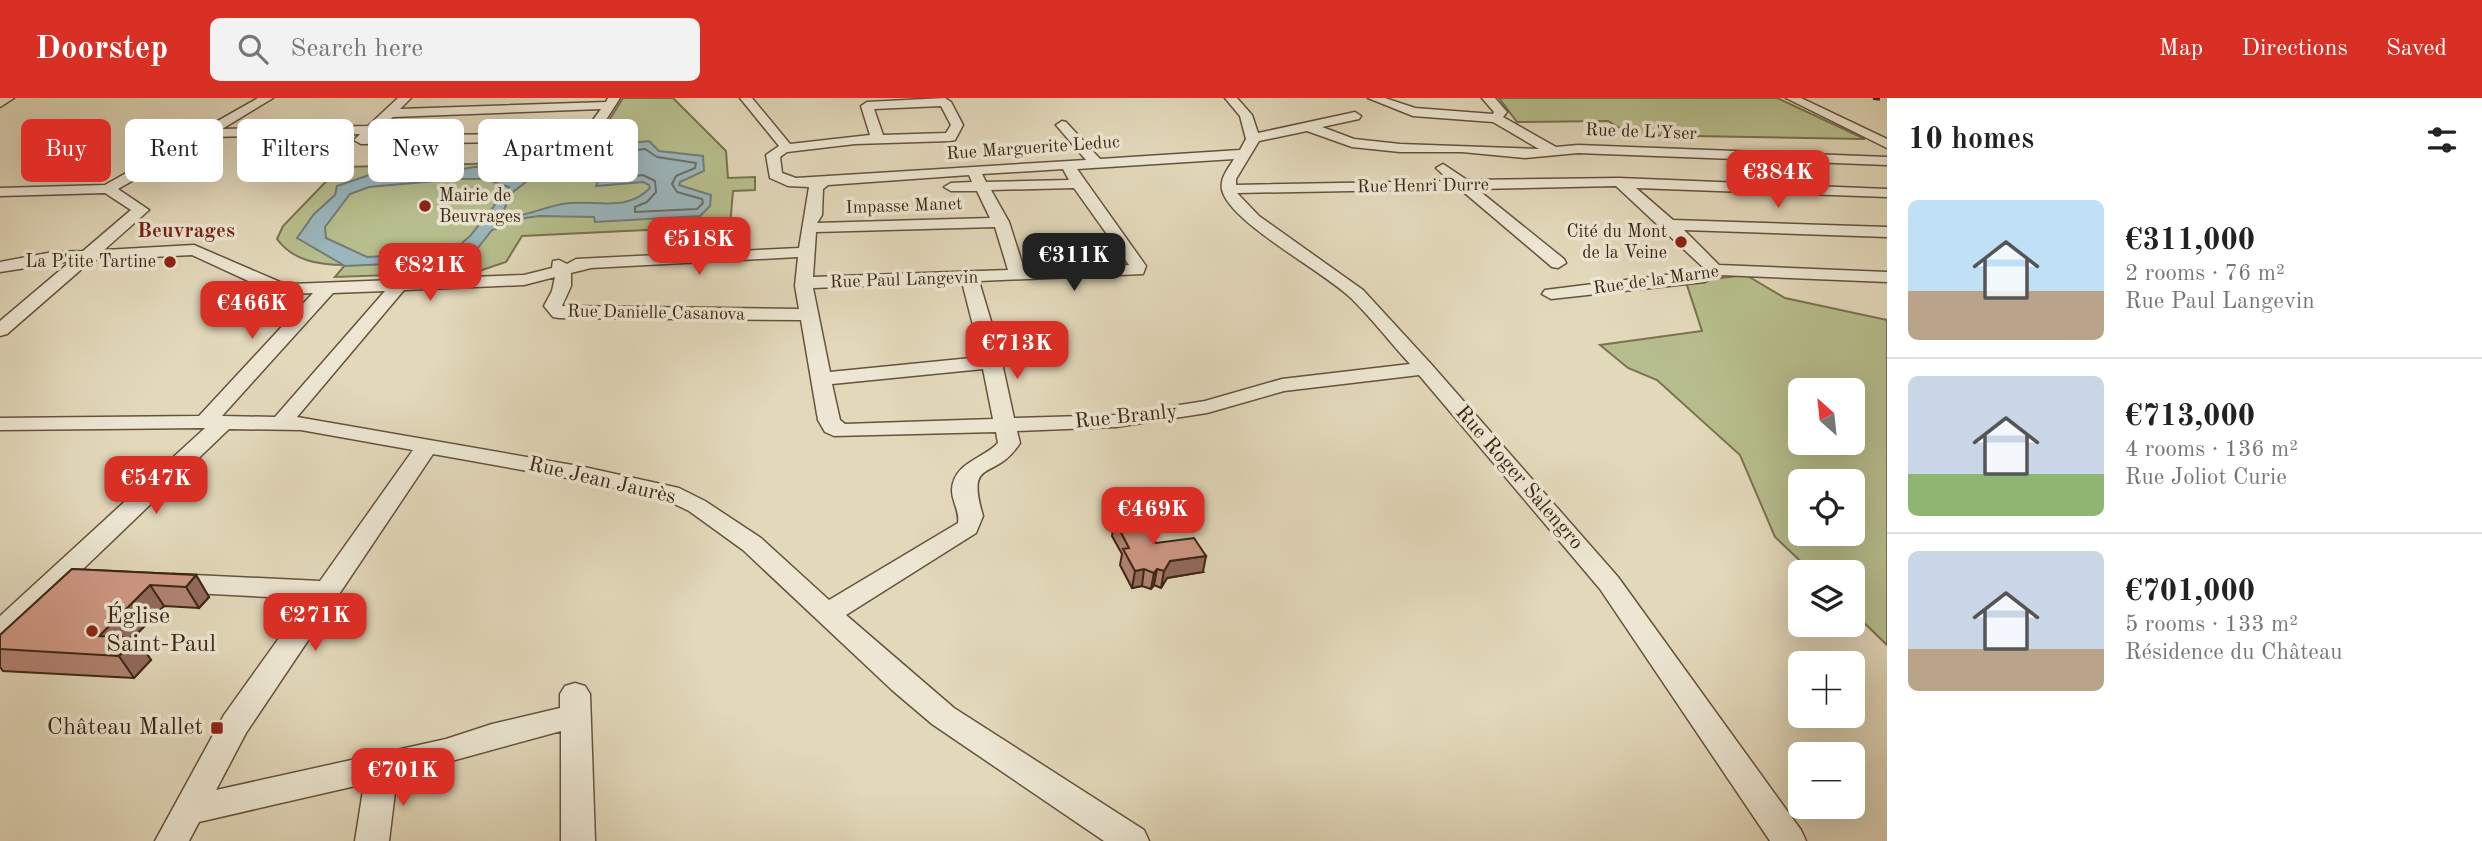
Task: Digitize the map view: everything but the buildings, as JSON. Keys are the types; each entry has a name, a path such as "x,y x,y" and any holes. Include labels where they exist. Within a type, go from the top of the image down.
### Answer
{"street":[{"path":"0,103 8,98"},
{"path":"223,123 267,98"},
{"path":"384,119 405,98"},
{"path":"746,98 786,147 830,141 952,134"},
{"path":"1228,189 1231,176 1249,146 1246,115 1231,98"},
{"path":"1374,98 1416,113 1496,118 1619,183 1669,225 1706,259 1714,270"},
{"path":"1488,98 1501,112 1496,118"},
{"path":"1791,98 1887,144"},
{"path":"1800,98 1863,132"},
{"path":"391,113 612,102"},
{"path":"464,139 575,138 590,134 612,102"},
{"path":"878,140 866,102 945,102 957,125 952,134"},
{"name":"Rue Marguerite Leduc","path":"786,147 776,150 773,155 777,178 819,187 841,179 964,164 1068,165 1249,146 1268,136 1355,116"},
{"path":"1062,125 1096,163"},
{"name":"Rue de L'Yser","path":"1309,127 1348,141 1375,146 1462,148 1519,154 1557,150 1886,161"},
{"path":"223,133 368,130"},
{"path":"952,134 964,164 981,186 1001,222 1018,276"},
{"path":"1051,341 821,379 804,283 809,220 814,215 819,187 1078,184 1068,165"},
{"path":"1443,168 1558,263"},
{"path":"0,192 108,189 125,179"},
{"name":"Rue Henri Durre","path":"1228,189 1619,183 1887,193"},
{"name":"Rue Paul Langevin","path":"804,283 1138,270 1138,266 1078,184"},
{"path":"4,324 141,210 108,189"},
{"name":"Rue Roger Salengro","path":"1228,189 1233,199 1250,216 1357,294 1609,583 1789,841"},
{"name":"Impasse Manet","path":"809,228 1001,222"},
{"path":"1669,225 1887,232"},
{"path":"0,267 46,258 194,250 280,288 529,280 561,268 589,264 807,252"},
{"name":"Rue Danielle Casanova","path":"561,268 563,289 553,306 559,313 809,314"},
{"name":"Rue de la Marne","path":"1551,294 1705,276 1714,270 1887,276"},
{"path":"828,613 966,530 972,522 964,494 966,480 975,467 1005,451 1009,443 990,353 969,277"},
{"path":"281,423 399,285"},
{"path":"0,632 215,422 329,287"},
{"name":"Rue Branly","path":"821,379 829,420 836,429 849,432 1116,421 1184,411 1282,385 1424,368"},
{"name":"Rue Jean Jaurès","path":"0,424 281,423 636,484 680,496 745,538 929,705 1004,759 1132,841"},
{"path":"172,841 235,724 427,446"},
{"path":"58,578 98,580"},
{"path":"153,582 329,591"},
{"path":"189,810 446,752 575,705 578,837"},
{"path":"372,841 382,767"}],"green space":[{"path":"623,98 673,98 726,151 728,178 755,177 755,190 733,191 730,226 522,236 506,262 476,272 335,277 345,265 326,264 299,257 277,239 283,226 326,182 354,182 354,167 368,166 368,182 464,182 464,164 478,164 478,182 638,182 638,119 610,119"},
{"path":"1499,98 1777,98 1865,139 1631,135 1608,121 1517,122"},
{"path":"1746,275 1785,298 1887,320 1887,645 1865,624 1865,560 1799,560 1775,537 1740,455 1657,380 1628,368 1600,345 1702,331 1686,282"}],"water":[{"path":"649,141 659,151 703,156 704,171 680,182 679,185 711,195 710,206 700,216 595,222 594,217 525,218 492,230 477,249 432,262 345,266 297,238 314,214 335,195 337,186 368,175 368,182 425,182 369,187 350,194 325,227 326,238 367,257 422,254 461,244 509,187 494,182 526,182 513,192 499,219 562,204 630,201 650,188 643,182 596,186 598,182 638,182 638,142"},
{"path":"478,167 478,179 464,179 464,169"}],"railway":[{"path":"1873,98 1887,100"}],"place":[{"name":"Mairie de Beuvrages","path":"425,206"},
{"name":"Cité du Mont de la Veine","path":"1681,242"},
{"name":"La P'tite Tartine","path":"170,262"},
{"name":"Église Saint-Paul","path":"92,631"},
{"name":"Château Mallet","path":"217,728"}],"district":[{"name":"Beuvrages","path":"186,231"}]}
